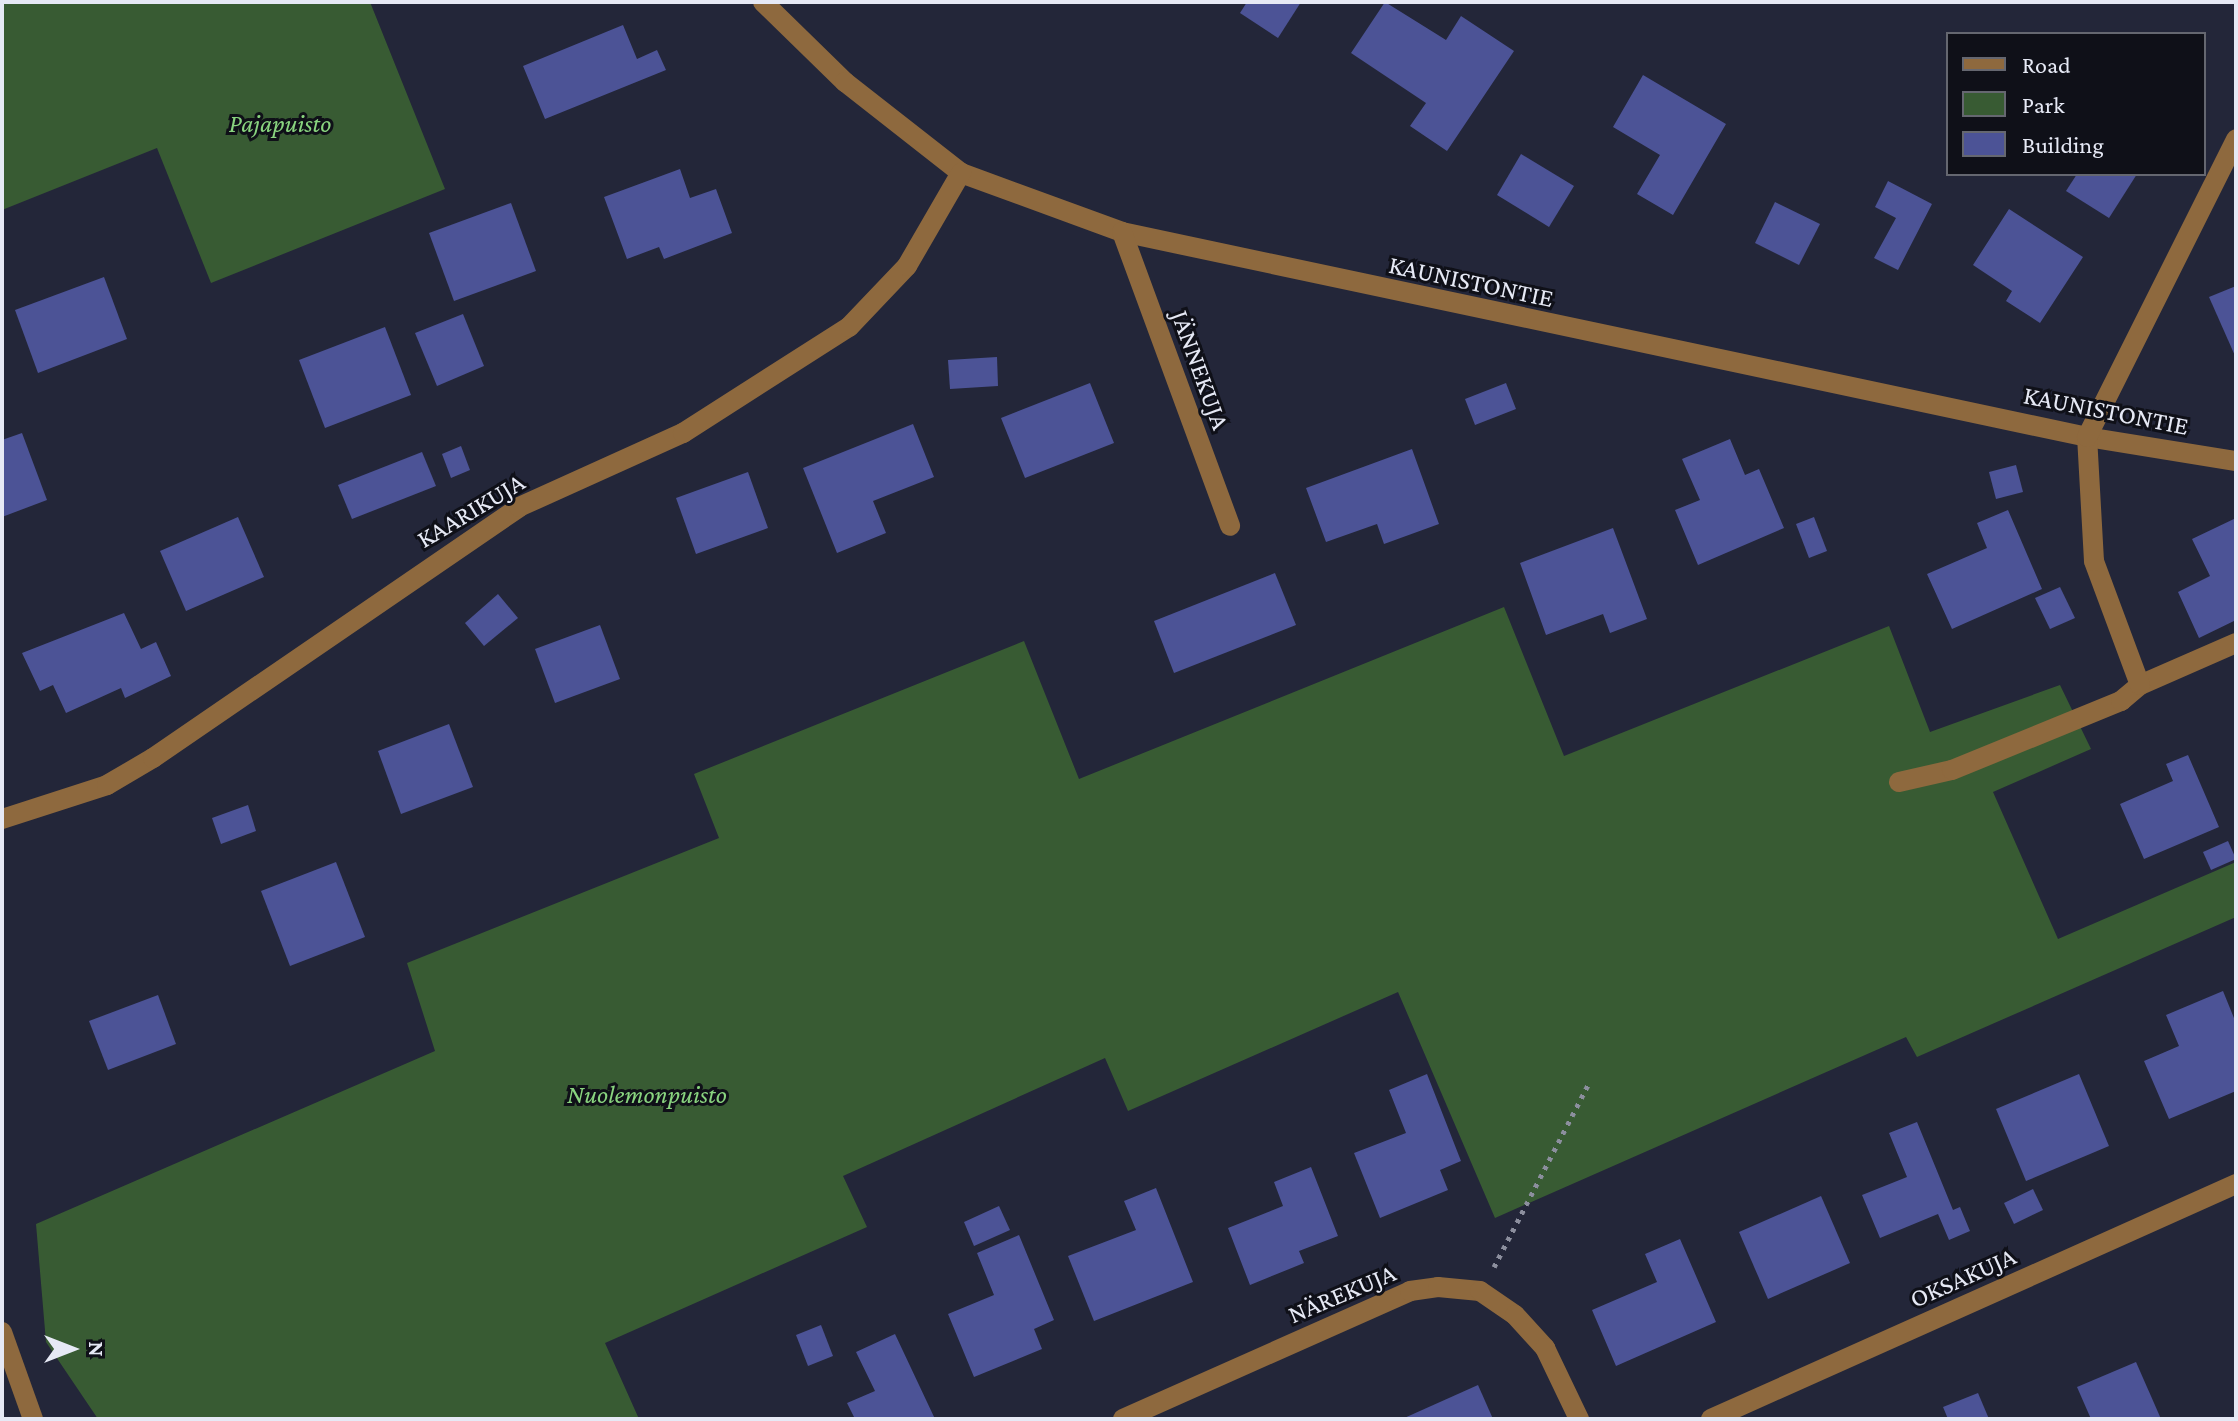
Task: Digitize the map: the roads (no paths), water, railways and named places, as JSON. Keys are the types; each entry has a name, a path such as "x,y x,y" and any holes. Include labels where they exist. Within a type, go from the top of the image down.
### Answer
{"street":[{"name":"KAUNISTONTIE","path":"763,2 845,82 961,173 1122,232 2087,437 2236,461"},
{"path":"2140,685 2094,561 2087,437 2236,139"},
{"name":"KAARIKUJA","path":"2,819 107,785 153,758 482,530 683,433 849,327 907,266 961,173"},
{"name":"JÄNNEKUJA","path":"1122,232 1230,526"},
{"path":"1899,782 1952,770 2044,733 2140,685 2236,643"},
{"name":"OKSAKUJA","path":"1711,1419 2236,1184"},
{"name":"NÄREKUJA","path":"1123,1419 1410,1291 1480,1291 1545,1348 1579,1419"},
{"path":"2,1332 33,1419"}],"park label":[{"name":"Pajapuisto","path":"280,124"},
{"name":"Nuolemonpuisto","path":"647,1095"}]}
